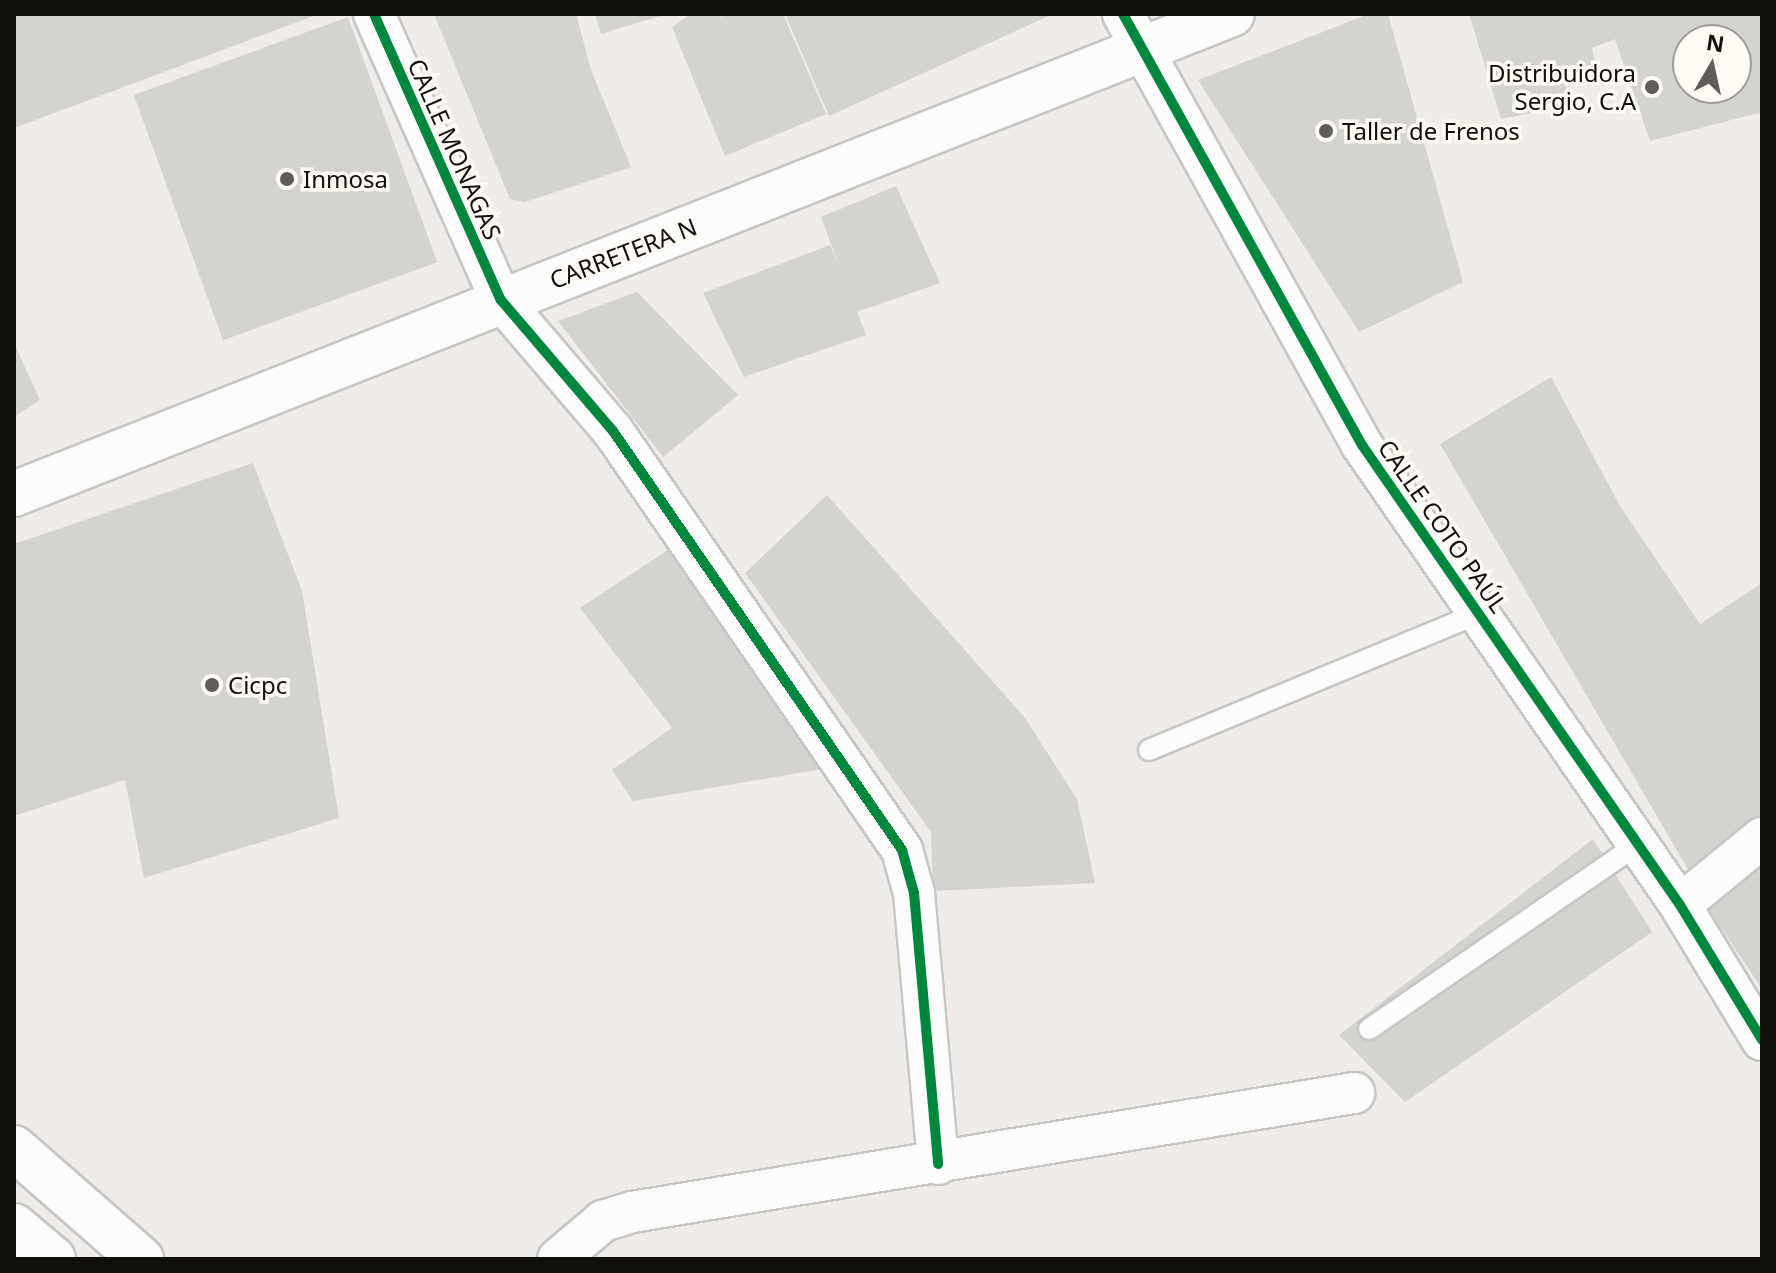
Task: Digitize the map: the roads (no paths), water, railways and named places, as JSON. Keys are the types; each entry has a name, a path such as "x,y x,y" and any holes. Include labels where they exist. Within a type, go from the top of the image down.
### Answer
{"main road":[{"name":"CARRETERA N","path":"14,494 501,300 1147,52 1232,14"},
{"path":"14,1148 141,1259"},
{"path":"14,1226 53,1259"}],"street":[{"name":"CALLE MONAGAS","path":"374,14 501,300 613,431 902,850 914,893 938,1164"},
{"name":"CALLE COTO PAÚL","path":"1123,14 1147,52 1362,445 1680,905 1762,1040"},
{"path":"1680,905 1762,838"},
{"path":"558,1259 603,1221 632,1212 938,1164 1354,1093"}],"lane":[{"path":"1149,750 1479,613"},
{"path":"1369,1029 1638,844"}],"place":[{"name":"Distribuidora Sergio, C.A","path":"1652,87"},
{"name":"Taller de Frenos","path":"1326,131"},
{"name":"Inmosa","path":"287,179"},
{"name":"Cicpc","path":"212,685"}]}
